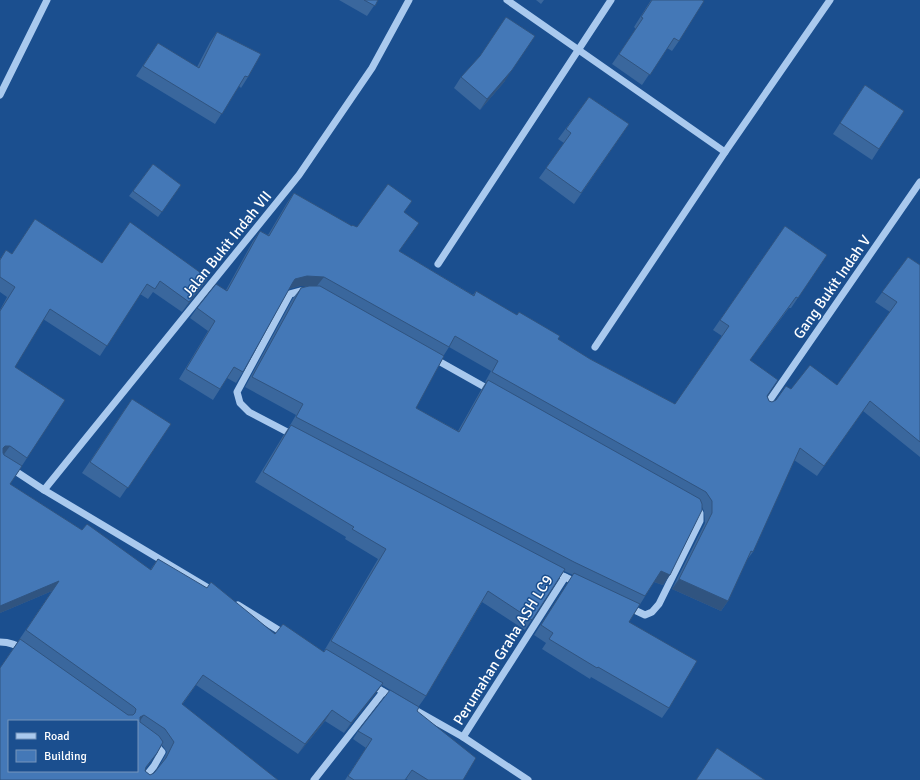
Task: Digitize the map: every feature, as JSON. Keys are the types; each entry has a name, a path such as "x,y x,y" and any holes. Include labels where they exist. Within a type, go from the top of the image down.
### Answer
{"street":[{"path":"0,95 47,0"},
{"name":"Jalan Bukit Indah VII","path":"44,490 299,175 372,68 409,0"},
{"path":"507,0 725,152"},
{"path":"438,264 611,0"},
{"path":"595,347 725,152 830,0"},
{"name":"Gang Bukit Indah V","path":"765,407 920,182"},
{"name":"Perumahan Graha ASH LC9","path":"314,290 696,506 700,512 700,521 660,604 652,612 645,615 565,577 256,416 244,408 240,403 237,392 290,294 314,290"},
{"path":"0,461 44,490 220,595"},
{"name":"Perumahan Graha ASH LC9","path":"464,737 565,577"},
{"path":"234,603 295,640"},
{"path":"0,642 7,642 16,645 28,654"},
{"path":"362,680 464,737 528,780"},
{"path":"314,780 383,692"},
{"path":"144,780 162,752 155,743 149,739"}],"building":[{"path":"364,0 378,0 375,6"},
{"path":"652,0 704,1 679,41 674,38 650,75 619,54 643,18 641,17"},
{"path":"506,17 535,36 512,70 487,99 461,77 480,56"},
{"path":"217,32 261,54 248,77 245,76 222,114 143,66 158,43 199,68"},
{"path":"865,85 904,111 879,149 840,123"},
{"path":"589,97 629,124 581,193 546,168 571,133 566,129"},
{"path":"153,164 181,185 162,212 133,191"},
{"path":"388,184 412,201 404,212 419,223 399,251 474,296 476,291 517,315 519,312 560,336 558,339 590,359 675,404 729,326 720,320 785,226 827,255 798,298 796,297 750,360 778,380 767,396 769,401 772,402 776,400 786,386 791,389 810,365 837,385 897,302 882,292 908,257 920,265 920,442 870,401 824,466 800,448 753,552 751,551 728,601 679,579 712,513 712,501 706,492 492,372 498,361 455,336 449,347 324,277 307,276 295,279 243,372 234,367 220,389 186,369 215,321 197,308 216,284 227,291 260,231 269,236 294,193 352,226 357,227"},
{"path":"35,219 102,263 130,222 208,278 189,302 160,281 155,289 147,284 107,346 50,309 15,367 65,400 27,458 10,446 5,446 3,448 3,453 22,466 10,484 82,530 87,524 151,570 158,559 207,588 211,582 275,634 283,624 324,652 326,649 383,683 351,723 332,710 305,744 203,675 182,704 278,780 0,780 0,668 20,639 128,715 133,715 136,709 26,630 59,581 0,606 0,311 15,287 0,277 0,260 6,250 12,254","holes":["144,715 165,729 174,742 166,758 154,773 150,775 145,771 146,767 157,753 163,742 159,736 140,722 140,717"]},
{"path":"320,286 444,356 416,408 459,432 488,380 700,499 702,510 670,575 661,571 645,596 574,562 296,417 303,404 252,377 301,288"},
{"path":"132,399 171,424 128,488 90,462"},
{"path":"291,425 565,569 532,620 488,591 426,696 331,641 386,549 352,529 354,527 263,472"},
{"path":"574,573 640,604 629,622 697,661 669,708 598,667 597,668 549,639 553,633 541,625"},
{"path":"390,690 419,707 417,711 476,758 463,780 428,780 412,770 405,780 354,780 348,776 372,739 358,731"},
{"path":"717,748 765,780 696,780"}]}
